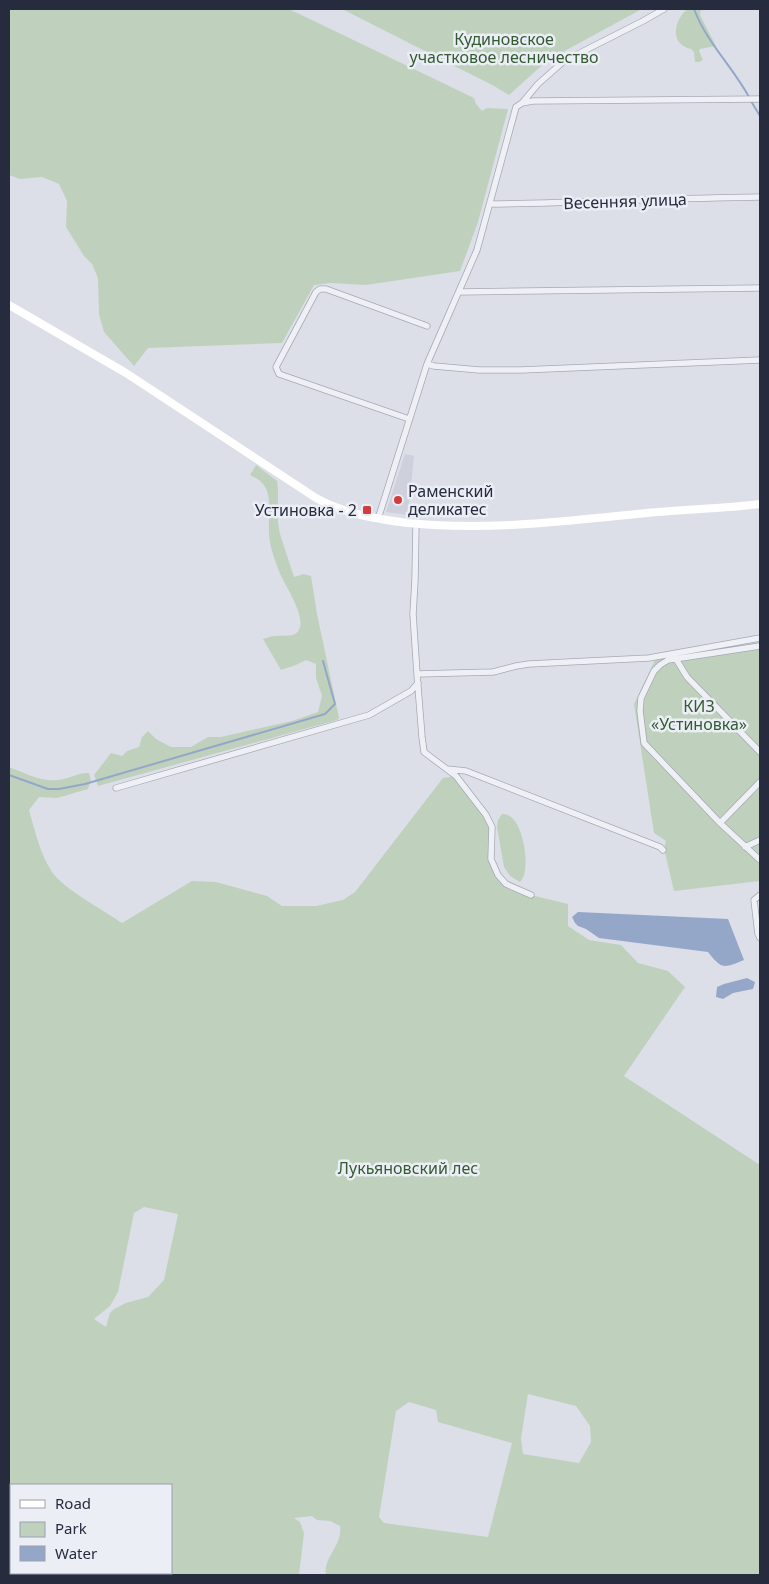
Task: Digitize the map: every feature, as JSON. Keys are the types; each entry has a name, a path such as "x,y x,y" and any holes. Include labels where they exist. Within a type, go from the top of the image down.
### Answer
{"main road":[{"path":"9,305 126,373 316,498 333,508 355,514 416,524 470,526 531,524 760,504"}],"street":[{"path":"378,519 427,364 477,250 516,107 564,61 643,22 664,9"},
{"path":"522,103 760,99"},
{"name":"Весенняя улица","path":"490,204 563,204 666,198 760,197"},
{"path":"459,292 760,288"},
{"path":"409,420 279,374 276,367 316,292 320,289 326,289 427,326"},
{"path":"427,364 479,370 521,370 760,360"},
{"path":"416,524 413,614 424,752 456,776 486,815 492,827 491,859 498,875 506,884 530,895"},
{"path":"417,674 493,672 529,664 649,658 760,638"},
{"path":"760,646 668,660 654,671 641,698 640,711 644,743 720,823 760,860"},
{"path":"676,659 687,677 760,752"},
{"path":"116,788 369,715 411,691 418,682"},
{"path":"447,769 466,770 663,850"},
{"path":"720,823 760,782"},
{"path":"745,847 760,840"},
{"path":"760,895 754,900 760,938"}],"shaded area":[{"path":"405,454 414,456 408,515 386,512"}],"green space":[{"path":"9,9 289,9 474,98 482,111 487,108 508,109 478,222 460,271 366,285 331,283 314,285 282,343 148,348 134,366 104,332 99,314 98,278 92,264 84,256 66,227 67,201 59,184 42,177 20,179 9,175"},
{"name":"Кудиновское участковое лесничество","path":"342,9 642,9 548,60 509,95"},
{"path":"687,9 701,9 700,15 716,46 700,49 703,60 699,62 695,62 694,52 679,42 677,37 676,32 679,20"},
{"path":"256,465 277,481 278,523 294,577 304,574 311,576 339,718 98,786 94,775 111,753 122,756 127,751 139,747 142,737 148,731 156,739 171,747 191,747 208,737 221,737 292,721 318,712 322,696 316,678 316,664 306,660 281,670 263,639 295,634 299,630 301,623 297,607 279,572 272,549 269,536 268,494 262,483 250,475"},
{"name":"КИЗ «Устиновка»","path":"760,642 760,881 674,891 664,848 666,841 654,833 634,704 655,660"},
{"name":"Лукьяновский лес","path":"9,767 45,780 62,779 89,773 91,780 88,789 57,798 39,797 29,810 41,850 52,872 74,892 122,923 192,881 216,882 267,896 282,906 316,906 343,900 355,892 443,778 456,776 492,827 491,859 506,884 531,895 568,904 568,926 589,940 621,945 638,963 668,971 685,987 624,1076 760,1165 760,1575 326,1575 327,1562 339,1539 340,1526 330,1521 317,1520 312,1516 294,1518 300,1522 304,1533 299,1575 56,1574 172,1574 172,1484 10,1484 10,1552","holes":["144,1207 178,1214 164,1280 148,1297 126,1303 114,1309 110,1313 106,1327 94,1319 110,1306 118,1292 134,1213","528,1394 576,1406 590,1426 591,1442 579,1463 523,1454 521,1438","409,1402 436,1410 438,1422 512,1443 488,1537 384,1523 379,1517 396,1411"]},
{"path":"502,814 510,816 521,832 524,844 525,867 524,876 520,882 510,876 504,867 497,827 498,820"}],"water":[{"path":"578,912 728,919 744,960 724,966 720,965 708,952 599,938 575,923 572,917"},
{"path":"747,978 755,982 753,989 733,993 723,999 716,997 717,987"}],"waterway":[{"path":"694,9 706,33 749,97"},
{"path":"751,101 760,116"},
{"path":"9,775 48,789 85,784 325,714 335,704 323,661"}],"place":[{"name":"Раменский деликатес","path":"398,500"},
{"name":"Устиновка - 2","path":"367,510"}]}
